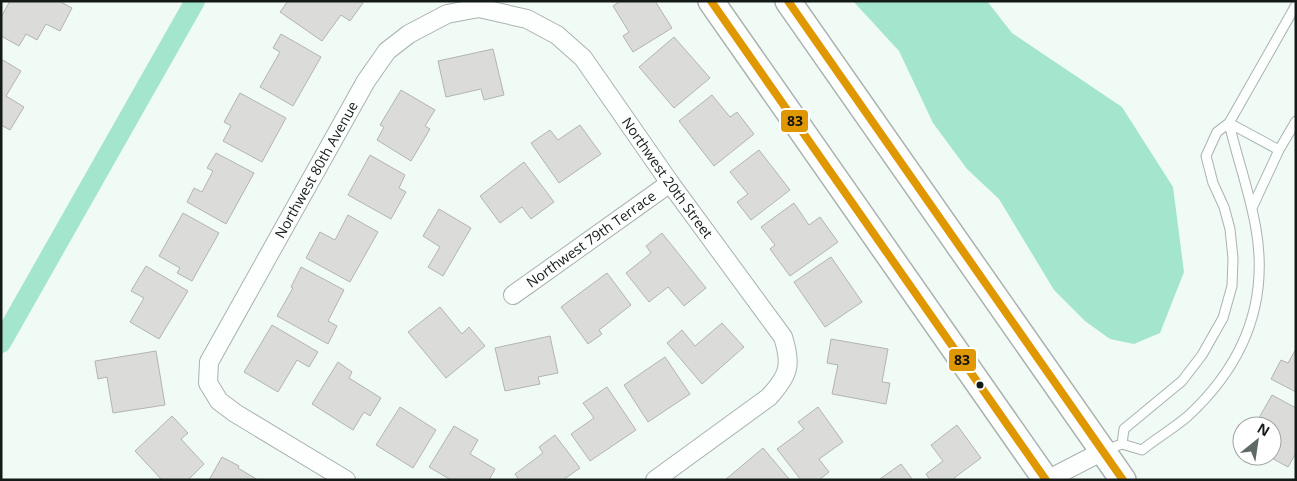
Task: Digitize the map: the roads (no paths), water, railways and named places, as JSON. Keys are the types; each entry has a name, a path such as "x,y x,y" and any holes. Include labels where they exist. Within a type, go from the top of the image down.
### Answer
{"main road":[{"path":"711,1 1047,480"},
{"path":"788,1 1112,447 1123,480"}],"street":[{"name":"Northwest 20th Street","path":"479,4 527,19 557,35 583,58 670,183 783,337 788,354 788,369 782,383 769,397 655,480"},
{"name":"Northwest 80th Avenue","path":"346,480 235,413 219,401 208,383 209,362 366,81 387,51 409,34 447,14 479,4"},
{"name":"Northwest 79th Terrace","path":"513,295 670,183"},
{"path":"1047,480 1112,447"}],"lane":[{"path":"1229,123 1235,151 1252,208 1260,263 1257,305 1247,334 1234,361 1211,391 1187,416 1142,450 1112,447 1124,429 1182,381 1202,355 1224,318 1232,286 1233,258 1230,229 1224,207 1213,183 1206,156 1217,132 1229,123 1296,5"},
{"path":"1252,208 1279,150 1296,121"},
{"path":"1229,123 1279,150"}],"waterway":[{"path":"1,343 195,1"}]}
